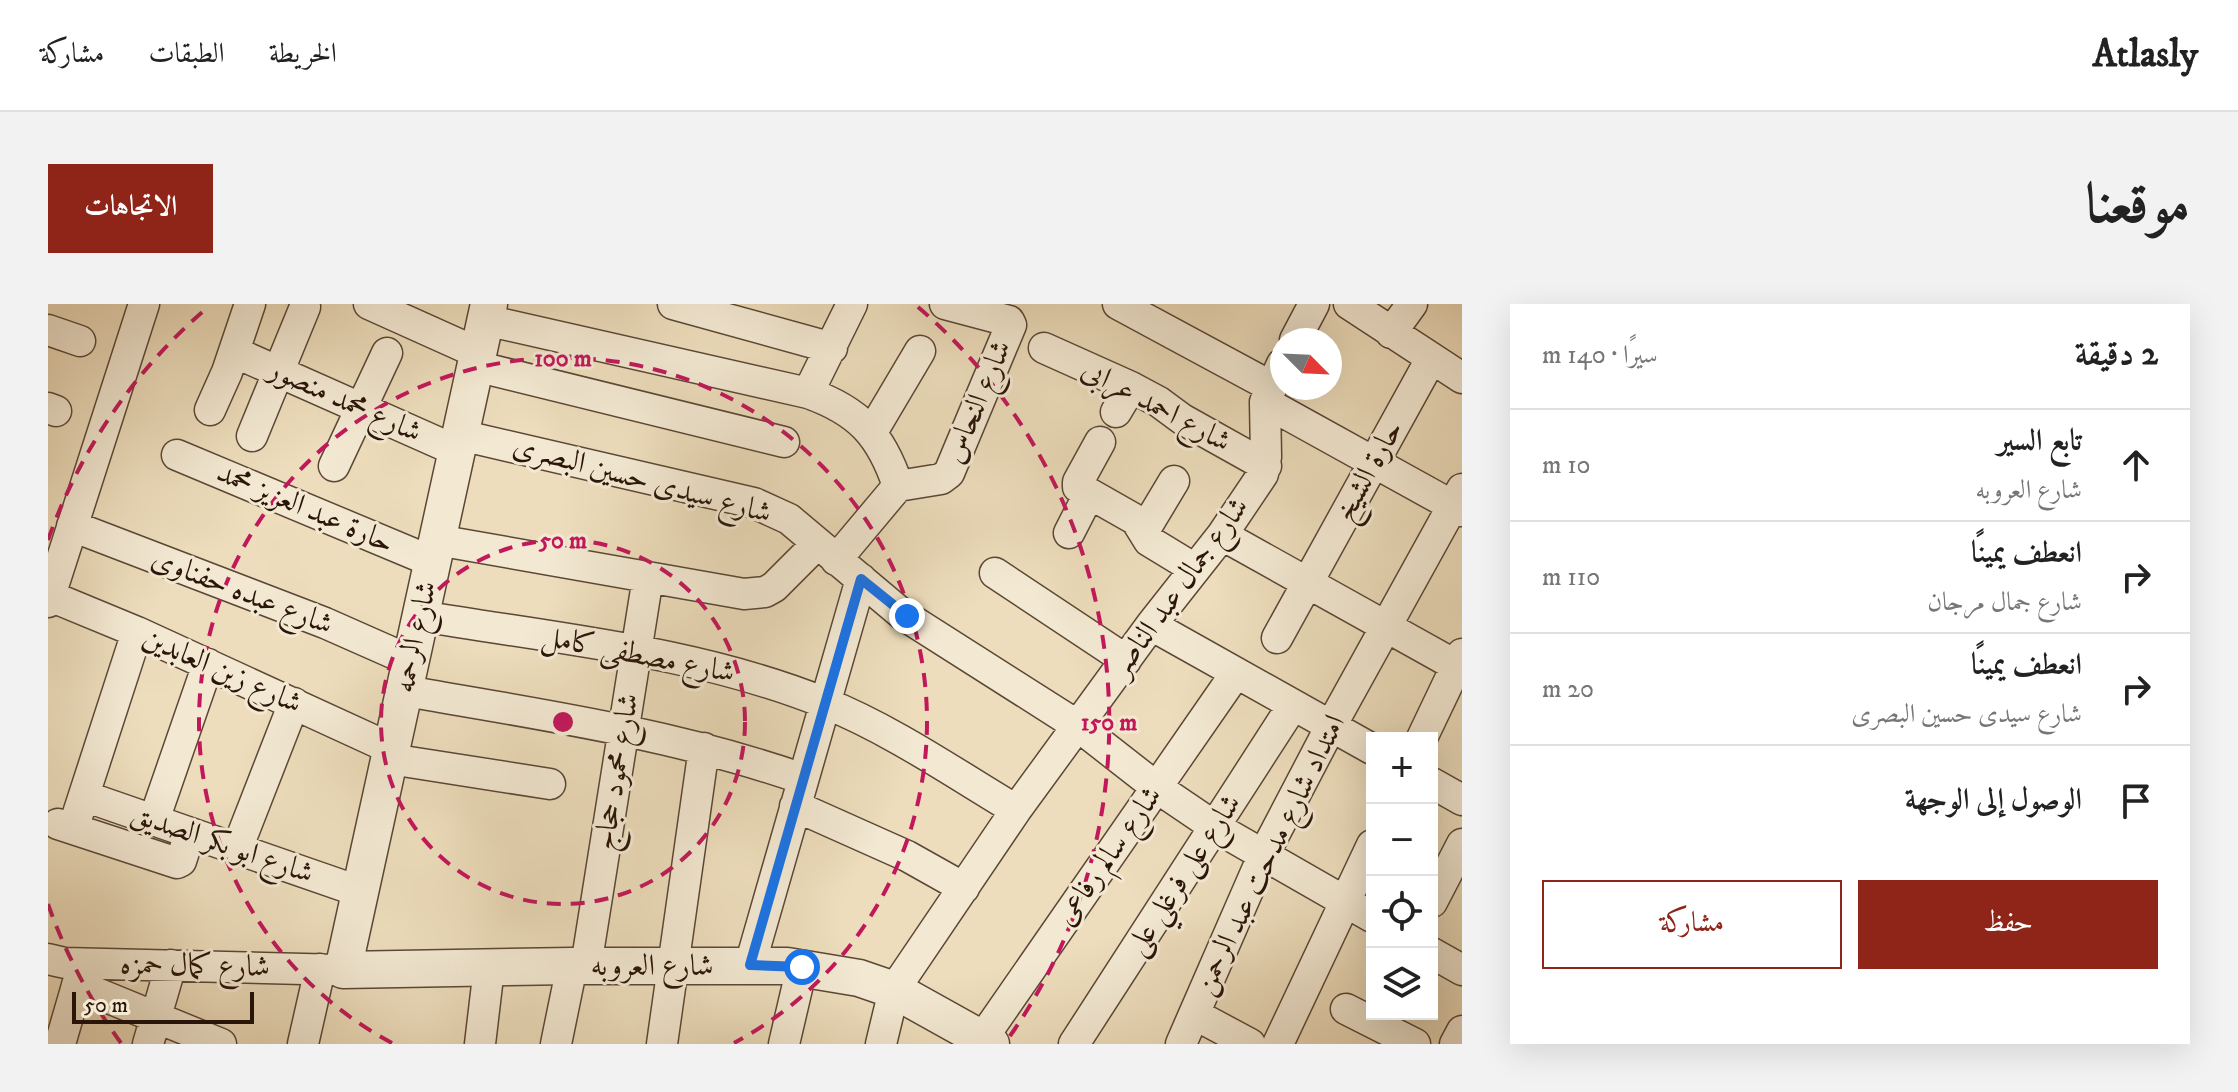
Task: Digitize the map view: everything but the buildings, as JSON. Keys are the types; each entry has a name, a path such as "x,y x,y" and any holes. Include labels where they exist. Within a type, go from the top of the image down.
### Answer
{"street":[{"path":"49,599 144,304"},
{"path":"210,410 250,304"},
{"path":"369,304 482,336 784,442"},
{"path":"673,304 832,348"},
{"path":"808,393 852,304"},
{"name":"شارع النحاس","path":"898,486 941,479 949,473 1011,325 1009,321 945,304"},
{"path":"1118,304 1270,383"},
{"path":"1301,328 1314,304"},
{"path":"1349,304 1462,378"},
{"path":"1391,333 1412,304"},
{"path":"252,436 305,307"},
{"path":"48,330 80,341"},
{"path":"482,336 808,393 854,415 872,432 888,458 898,486 827,552"},
{"name":"شارع الرحمه","path":"332,970 361,892 482,336"},
{"name":"شارع احمد عرابى","path":"1044,348 1124,399 1159,402 1182,419 1266,466"},
{"path":"872,432 920,351"},
{"name":"شارع محمد منصور","path":"234,352 362,408 458,443"},
{"path":"334,466 387,353"},
{"name":"حارة الشيخ","path":"1277,638 1431,359"},
{"name":"شارع جمال عبد الناصر","path":"894,990 1016,810 1151,625 1222,535 1266,466 1271,400"},
{"path":"1293,400 1374,462 1459,502"},
{"path":"1100,442 1077,484 1079,489 1136,520 1149,541 1195,569"},
{"name":"شارع سيدى حسين البصرى","path":"458,443 754,503 789,519 902,614 1078,726 1156,787 1215,827 1366,913"},
{"name":"حارة عبد العزيز محمد","path":"177,455 435,551 648,577 756,594 774,587 827,552"},
{"path":"1144,531 1174,481"},
{"path":"1069,533 1089,494"},
{"name":"امتداد شارع مدحت عبد الرحمن","path":"1181,1044 1263,856 1386,626 1459,502"},
{"name":"شارع عبده حفناوى","path":"72,526 325,623 408,676 704,748 799,792 964,888"},
{"path":"1222,535 1386,626 1460,663 1425,732"},
{"path":"995,573 1126,660"},
{"name":"شارع محمود حجاج","path":"556,1044 579,966 624,730 648,577"},
{"path":"750,965 861,579"},
{"name":"شارع زين العابدين","path":"49,599 137,632 208,664 294,703 391,754 550,784"},
{"name":"شارع مصطفى كامل","path":"421,616 711,665 825,703 879,729 1016,810"},
{"path":"1151,625 1366,746"},
{"path":"137,632 84,796 66,826 177,863 181,861 190,833"},
{"path":"154,820 208,664"},
{"name":"شارع سالم رفاعى","path":"987,1041 1236,673"},
{"path":"237,849 294,703"},
{"name":"شارع على فرغلي على","path":"1074,1044 1293,705"},
{"path":"662,1044 704,748"},
{"path":"1438,786 1462,800"},
{"name":"شارع ابو بكر الصديق","path":"84,796 361,892"},
{"path":"1438,890 1462,844"},
{"path":"1278,1044 1366,857"},
{"path":"1438,956 1462,970"},
{"name":"شارع كمال حمزه","path":"48,959 80,974 171,965 332,970"},
{"path":"152,1031 171,965"},
{"name":"شارع العروبه","path":"332,970 579,966 802,967 859,978 894,990 987,1041"},
{"path":"784,1044 802,967"},
{"path":"480,1044 489,968"},
{"path":"303,1044 332,970"},
{"path":"60,1044 80,974 152,1031 221,1044"},
{"path":"881,1044 894,990"},
{"path":"1346,1009 1415,1044"},
{"path":"1194,1014 1250,1044"},
{"path":"1455,1044 1462,1031"}],"route":[{"path":"802,967 750,965 861,579 907,616"}]}
